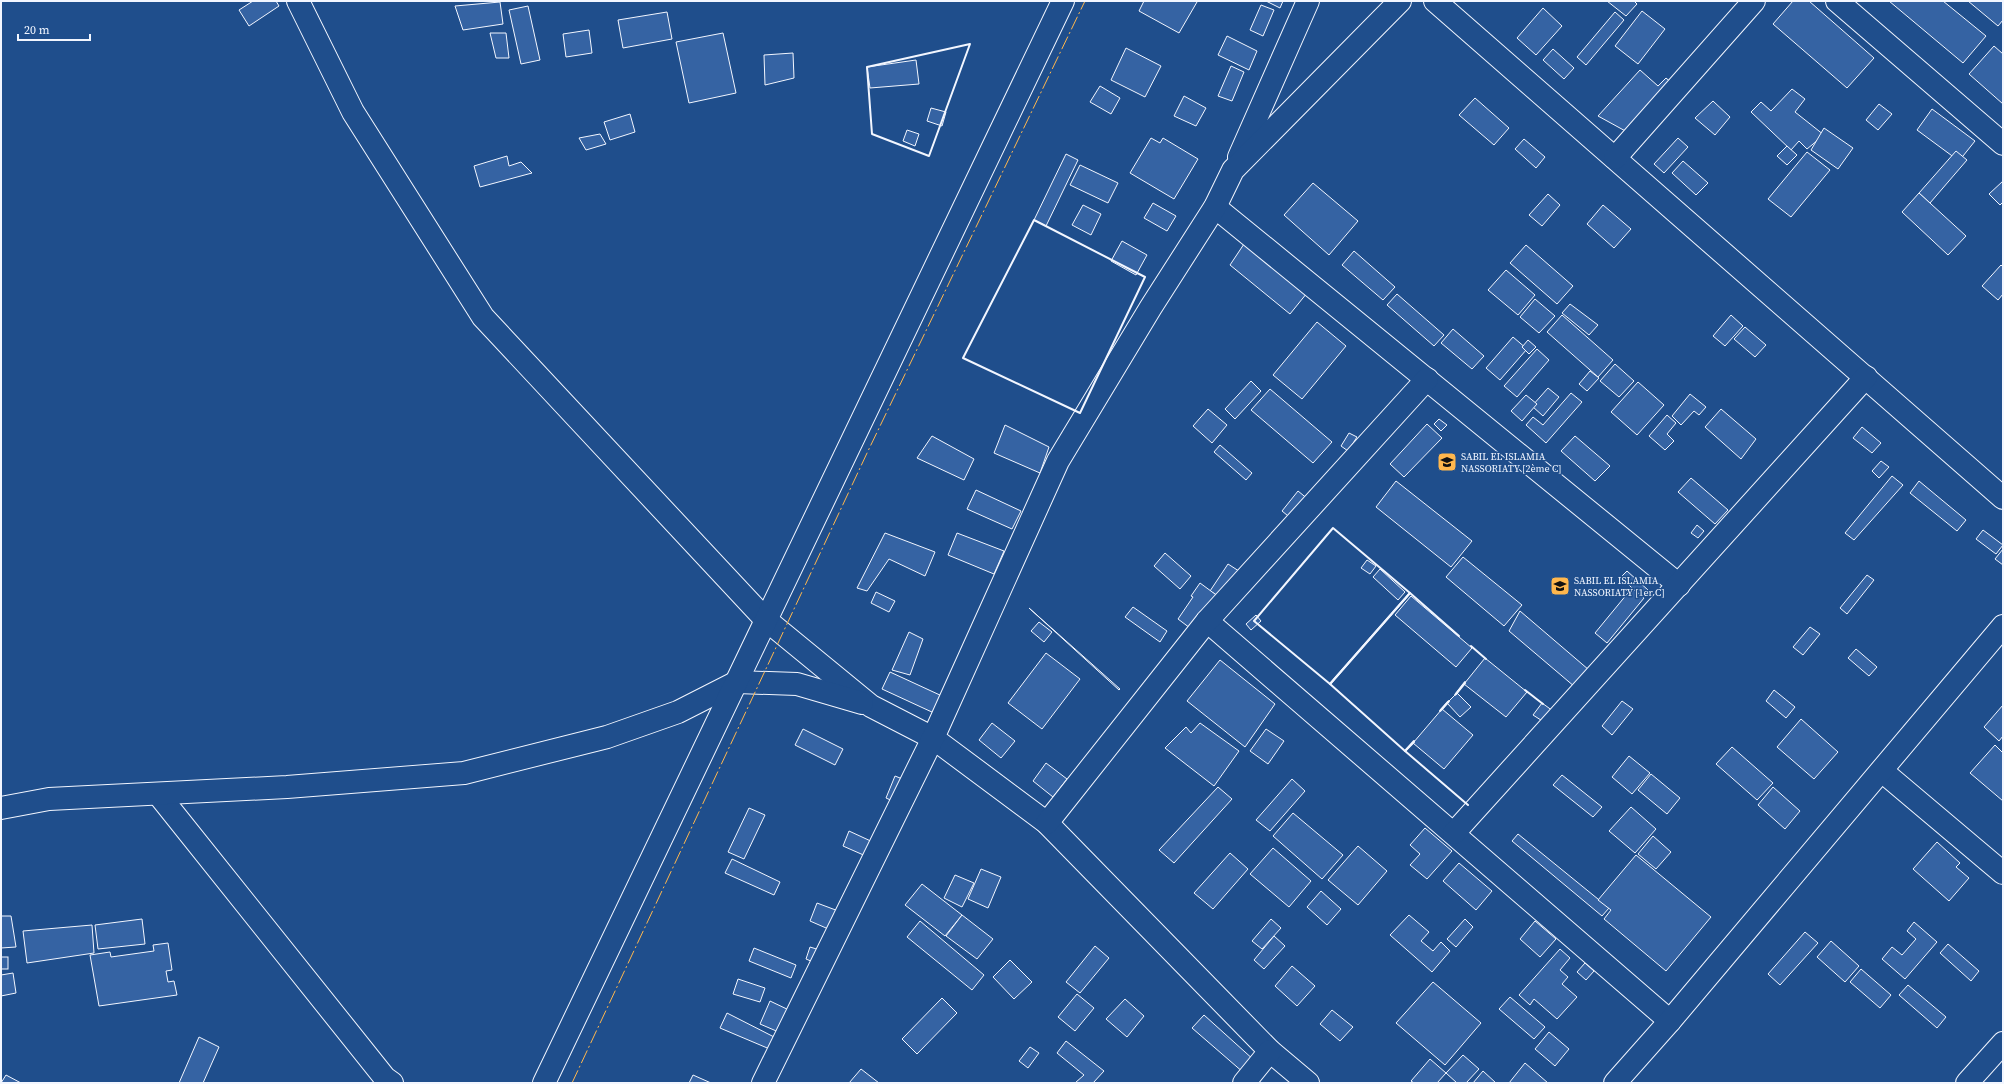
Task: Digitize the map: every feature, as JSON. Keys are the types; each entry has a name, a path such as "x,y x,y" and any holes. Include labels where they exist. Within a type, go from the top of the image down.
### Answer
{"street":[{"path":"298,1 353,112 483,317 765,619 871,706"},
{"path":"544,1083 737,682 765,619 989,159 1063,1"},
{"path":"763,1083 932,738 1058,461 1151,307 1215,207 1308,1"},
{"path":"1233,170 1400,1"},
{"path":"1435,1 2003,498"},
{"path":"1615,158 1754,1"},
{"path":"1837,1 2003,144"},
{"path":"1215,207 1679,585"},
{"path":"1454,833 1866,377"},
{"path":"1047,823 1207,621 1427,380"},
{"path":"1207,621 1670,1021"},
{"path":"1615,1083 1670,1021 2003,626"},
{"path":"1,808 49,799 287,787 464,773 607,737 678,712 737,682 798,684 871,706 932,738 1047,823 1270,1051 1308,1083"},
{"path":"1882,771 2003,873"},
{"path":"158,794 385,1078 392,1083"},
{"path":"1967,1083 2003,1043"},
{"path":"1244,1083 1270,1051"}],"building":[{"path":"253,1 276,1 279,6 249,26 239,10"},
{"path":"1144,1 1197,2 1179,33 1139,11"},
{"path":"1266,1 1283,1 1280,8"},
{"path":"1607,1 1634,1 1637,4 1626,16"},
{"path":"1793,1 1809,1 1874,58 1847,88 1773,24"},
{"path":"1889,1 1943,1 1986,36 1963,63"},
{"path":"1968,1 2003,1 2003,20 1998,26"},
{"path":"500,2 503,24 463,30 455,6"},
{"path":"1261,5 1274,10 1263,36 1250,30"},
{"path":"528,6 540,60 521,64 509,10"},
{"path":"1543,8 1562,26 1536,55 1517,38"},
{"path":"1642,11 1665,29 1638,64 1615,46"},
{"path":"667,12 672,39 623,48 618,20"},
{"path":"1615,12 1624,20 1586,65 1577,57"},
{"path":"589,30 592,53 566,57 563,34"},
{"path":"490,33 506,33 509,58 496,58"},
{"path":"723,33 736,93 689,103 676,42"},
{"path":"1227,36 1257,51 1249,70 1218,55"},
{"path":"1994,46 2003,54 2003,104 1969,74"},
{"path":"1126,48 1161,66 1145,97 1111,80"},
{"path":"1553,49 1574,68 1564,79 1543,60"},
{"path":"793,53 794,78 765,85 764,55"},
{"path":"916,60 919,84 870,88 867,67"},
{"path":"1231,66 1244,72 1232,101 1218,96"},
{"path":"1640,70 1658,86 1666,78 1673,84 1629,133 1598,116"},
{"path":"1100,86 1120,98 1111,114 1090,102"},
{"path":"1792,89 1805,99 1795,112 1824,135 1807,149 1799,141 1791,150 1751,112 1761,102 1771,111"},
{"path":"1184,96 1206,108 1196,126 1174,116"},
{"path":"1475,98 1509,128 1494,145 1459,115"},
{"path":"1713,101 1730,117 1715,135 1695,118"},
{"path":"1879,104 1892,114 1878,130 1866,120"},
{"path":"931,108 946,112 942,126 927,121"},
{"path":"1932,109 1975,141 1959,161 1917,130"},
{"path":"630,114 635,132 610,140 604,122"},
{"path":"1824,128 1853,148 1838,169 1811,150"},
{"path":"907,130 919,134 915,146 903,141"},
{"path":"600,134 606,144 586,150 579,138"},
{"path":"1151,138 1160,143 1163,138 1198,159 1174,199 1130,173"},
{"path":"1678,138 1688,147 1664,173 1654,164"},
{"path":"1524,139 1545,157 1536,168 1515,149"},
{"path":"1787,146 1797,155 1787,165 1777,156"},
{"path":"1956,151 1967,160 1930,203 1919,193"},
{"path":"1807,152 1830,170 1791,217 1768,199"},
{"path":"1066,154 1078,160 1046,226 1034,220"},
{"path":"507,156 509,166 521,162 532,173 480,187 474,166"},
{"path":"1683,161 1708,183 1696,195 1672,173"},
{"path":"1080,165 1118,183 1108,203 1070,185"},
{"path":"2003,181 2003,202 2000,205 1989,194"},
{"path":"1313,183 1358,221 1329,255 1284,215"},
{"path":"1919,193 1966,236 1948,255 1902,212"},
{"path":"1548,194 1560,205 1542,226 1529,215"},
{"path":"1153,203 1176,216 1167,231 1144,218"},
{"path":"1083,205 1101,214 1091,235 1072,225"},
{"path":"1603,205 1631,229 1614,248 1587,224"},
{"path":"1122,241 1147,255 1136,275 1111,261"},
{"path":"1246,241 1307,293 1290,314 1230,265"},
{"path":"1526,245 1573,286 1557,304 1510,263"},
{"path":"1354,251 1395,287 1383,300 1342,265"},
{"path":"2001,265 2003,267 2003,294 1998,300 1982,286"},
{"path":"1506,270 1535,295 1518,315 1488,290"},
{"path":"1397,294 1444,335 1434,346 1387,305"},
{"path":"1535,299 1555,316 1539,333 1520,317"},
{"path":"1570,304 1598,325 1589,335 1562,313"},
{"path":"1562,315 1613,360 1598,377 1547,332"},
{"path":"1731,315 1743,326 1725,346 1713,336"},
{"path":"1317,322 1346,346 1302,399 1273,375"},
{"path":"1745,327 1766,345 1755,357 1734,339"},
{"path":"1453,329 1484,356 1472,369 1441,343"},
{"path":"1513,337 1527,349 1500,380 1486,368"},
{"path":"1528,340 1536,347 1529,354 1522,347"},
{"path":"1537,349 1549,360 1517,397 1504,386"},
{"path":"1615,364 1634,381 1619,397 1600,381"},
{"path":"1590,371 1599,378 1587,391 1579,384"},
{"path":"1251,381 1261,391 1235,419 1225,409"},
{"path":"1638,382 1664,405 1637,435 1611,412"},
{"path":"1548,388 1559,397 1543,416 1532,406"},
{"path":"1270,389 1332,442 1313,463 1251,410"},
{"path":"1571,393 1582,402 1546,443 1526,425 1533,417 1543,425"},
{"path":"1690,394 1706,407 1699,415 1694,411 1681,425 1672,416"},
{"path":"1526,395 1537,404 1522,421 1511,411"},
{"path":"1208,409 1227,425 1212,443 1193,426"},
{"path":"1721,409 1756,439 1741,459 1705,427"},
{"path":"1667,415 1676,423 1667,434 1674,441 1665,450 1649,436"},
{"path":"1439,419 1447,425 1441,431 1434,424"},
{"path":"1427,424 1442,438 1404,477 1390,464"},
{"path":"1005,425 1049,447 1040,473 994,453"},
{"path":"1862,427 1881,443 1872,453 1853,438"},
{"path":"1349,433 1357,437 1348,451 1341,446"},
{"path":"932,436 974,459 964,480 917,458"},
{"path":"1575,436 1610,466 1595,481 1561,451"},
{"path":"1220,445 1252,473 1246,480 1214,452"},
{"path":"1881,461 1889,467 1879,478 1872,471"},
{"path":"1892,476 1903,485 1854,540 1845,533"},
{"path":"1691,478 1728,510 1715,524 1678,492"},
{"path":"1396,481 1472,541 1451,567 1376,507"},
{"path":"1919,481 1966,520 1957,531 1910,493"},
{"path":"976,490 1021,511 1012,529 967,509"},
{"path":"1298,491 1309,500 1293,520 1282,511"},
{"path":"1697,525 1704,531 1698,538 1691,533"},
{"path":"1983,530 2003,545 1996,554 1976,539"},
{"path":"885,533 935,552 925,576 889,559 867,591 857,588"},
{"path":"957,533 1004,551 994,574 948,555"},
{"path":"2003,549 2003,565 1995,559"},
{"path":"1165,553 1191,576 1180,589 1154,566"},
{"path":"1463,557 1522,605 1504,626 1446,577"},
{"path":"1367,560 1376,566 1370,574 1361,568"},
{"path":"1228,564 1242,573 1225,600 1210,591"},
{"path":"1380,569 1405,592 1398,600 1373,577"},
{"path":"1627,571 1648,590 1641,597 1621,577"},
{"path":"1867,575 1874,580 1847,614 1840,608"},
{"path":"1200,583 1219,597 1194,631 1178,619 1193,597 1191,596"},
{"path":"1632,588 1644,598 1607,643 1595,633"},
{"path":"876,592 895,601 889,612 871,603"},
{"path":"1411,596 1472,648 1456,667 1395,615"},
{"path":"1133,607 1167,631 1160,642 1125,617"},
{"path":"1029,608 1120,689 1119,690"},
{"path":"1520,611 1589,670 1575,687 1509,631"},
{"path":"1256,615 1261,621 1251,630 1246,624"},
{"path":"1039,622 1052,632 1044,642 1031,631"},
{"path":"1810,627 1820,634 1803,655 1793,647"},
{"path":"909,632 923,639 910,675 892,670"},
{"path":"1856,649 1877,667 1869,676 1848,658"},
{"path":"1046,653 1080,679 1042,729 1008,703"},
{"path":"1485,658 1527,692 1506,717 1464,684"},
{"path":"1220,660 1275,704 1245,747 1187,701"},
{"path":"890,672 942,696 934,713 882,689"},
{"path":"1774,690 1795,707 1786,718 1766,701"},
{"path":"1457,693 1471,707 1460,717 1447,703"},
{"path":"1622,701 1633,709 1612,735 1602,726"},
{"path":"1542,703 1553,711 1544,722 1533,715"},
{"path":"2003,705 2003,736 1999,741 1984,727"},
{"path":"1442,709 1473,735 1444,769 1413,743"},
{"path":"1801,719 1838,752 1814,779 1777,747"},
{"path":"992,723 1015,741 1001,758 979,740"},
{"path":"1200,723 1239,751 1214,786 1165,748 1186,727 1191,733"},
{"path":"803,729 843,749 835,765 795,745"},
{"path":"1266,729 1284,741 1268,764 1250,751"},
{"path":"1995,745 2003,753 2003,801 1970,773"},
{"path":"1732,747 1773,783 1757,800 1716,764"},
{"path":"1629,756 1650,773 1632,794 1612,777"},
{"path":"1046,763 1067,779 1053,797 1033,781"},
{"path":"1651,774 1680,798 1667,814 1638,790"},
{"path":"1562,775 1602,807 1593,817 1553,785"},
{"path":"895,776 905,780 895,802 886,798"},
{"path":"1292,779 1305,791 1270,831 1256,820"},
{"path":"1218,787 1232,799 1174,863 1159,850"},
{"path":"1773,787 1800,811 1785,829 1758,805"},
{"path":"1631,807 1656,829 1635,853 1609,831"},
{"path":"749,808 765,815 744,859 728,852"},
{"path":"1293,813 1343,855 1322,879 1273,836"},
{"path":"1425,828 1452,851 1427,879 1410,865 1420,854 1410,845"},
{"path":"849,831 875,843 868,857 843,846"},
{"path":"1518,834 1609,908 1602,916 1512,841"},
{"path":"1653,836 1671,852 1656,869 1638,854"},
{"path":"1937,842 1960,863 1956,867 1969,878 1949,901 1913,869"},
{"path":"1358,846 1387,871 1358,905 1328,880"},
{"path":"1273,848 1311,881 1289,907 1250,874"},
{"path":"1230,853 1248,869 1213,909 1194,893"},
{"path":"1636,855 1711,917 1666,971 1604,919 1611,910 1598,900"},
{"path":"732,859 780,882 774,895 725,873"},
{"path":"1459,863 1492,891 1476,910 1443,881"},
{"path":"981,869 1001,877 988,908 968,899"},
{"path":"955,875 974,883 962,907 944,898"},
{"path":"922,884 962,915 945,936 905,905"},
{"path":"1321,891 1341,909 1327,925 1307,907"},
{"path":"817,903 841,912 833,931 810,921"},
{"path":"962,915 993,939 977,959 946,936"},
{"path":"1409,915 1429,932 1421,941 1433,951 1441,942 1450,951 1432,972 1390,935"},
{"path":"1,916 11,916 16,947 1,948"},
{"path":"142,919 145,944 98,949 95,925"},
{"path":"1271,919 1281,928 1262,949 1252,941"},
{"path":"1465,919 1473,927 1456,947 1447,939"},
{"path":"920,921 984,975 972,990 907,937"},
{"path":"1535,921 1556,939 1540,957 1520,939"},
{"path":"1914,922 1937,942 1905,979 1882,959 1892,947 1902,955 1916,939 1907,931"},
{"path":"92,925 94,953 27,963 23,931"},
{"path":"1805,932 1818,943 1780,985 1768,974"},
{"path":"1274,936 1285,946 1264,969 1254,960"},
{"path":"1831,941 1859,966 1845,982 1817,957"},
{"path":"168,943 172,970 166,971 168,982 174,981 177,995 99,1006 90,955 110,952 111,957 154,951 153,945"},
{"path":"1948,944 1979,971 1971,981 1940,953"},
{"path":"1095,946 1109,958 1080,993 1066,982"},
{"path":"810,947 823,951 818,964 806,959"},
{"path":"754,948 796,965 791,978 749,961"},
{"path":"1560,949 1570,958 1560,970 1568,977 1562,984 1577,997 1557,1019 1534,999 1530,1005 1519,995"},
{"path":"1,957 8,957 8,969 1,969"},
{"path":"1010,960 1032,982 1014,999 993,977"},
{"path":"1585,963 1594,971 1586,980 1577,972"},
{"path":"1292,966 1315,986 1297,1006 1275,986"},
{"path":"1861,969 1891,995 1880,1008 1850,982"},
{"path":"13,973 16,993 1,996 1,975"},
{"path":"738,979 765,988 760,1002 733,994"},
{"path":"1433,982 1481,1023 1445,1065 1396,1023"},
{"path":"1908,985 1946,1017 1937,1028 1899,995"},
{"path":"1077,994 1094,1008 1075,1031 1058,1017"},
{"path":"1510,997 1545,1027 1534,1039 1499,1009"},
{"path":"942,998 957,1013 917,1054 902,1039"},
{"path":"1125,999 1144,1016 1127,1037 1106,1019"},
{"path":"770,1001 791,1011 781,1033 760,1024"},
{"path":"1332,1010 1353,1027 1340,1041 1320,1024"},
{"path":"727,1013 778,1039 772,1050 720,1028"},
{"path":"1204,1015 1255,1061 1244,1073 1192,1028"},
{"path":"1549,1032 1569,1049 1555,1066 1535,1049"},
{"path":"199,1037 219,1047 203,1083 179,1083"},
{"path":"1066,1041 1104,1071 1093,1083 1075,1083 1084,1075 1057,1053"},
{"path":"1030,1047 1039,1053 1028,1068 1019,1061"},
{"path":"1463,1055 1479,1069 1466,1083 1457,1083 1446,1073"},
{"path":"1430,1059 1446,1073 1437,1083 1414,1083 1411,1081"},
{"path":"1525,1063 1548,1083 1509,1083"},
{"path":"861,1069 879,1083 849,1083"},
{"path":"1483,1071 1496,1083 1473,1083"},
{"path":"6,1075 21,1083 1,1083"},
{"path":"693,1075 711,1083 689,1083"}],"wall":[{"path":"970,44 929,156 872,134 867,67 970,44"},
{"path":"1034,220 1145,277 1080,413 963,358 1034,220"},
{"path":"1333,528 1410,593 1330,684 1254,621 1333,528"},
{"path":"1414,742 1405,751 1330,684 1410,593 1459,636"},
{"path":"1471,646 1486,659"},
{"path":"1455,695 1465,682"},
{"path":"1456,694 1465,683"},
{"path":"1525,690 1543,704"},
{"path":"1441,710 1449,701"},
{"path":"1440,711 1448,702"},
{"path":"1414,741 1405,751 1468,805"}],"power":[{"path":"572,1083 868,451 1085,1"}],"place":[{"name":"SABIL EL ISLAMIA NASSORIATY [2ème C]","path":"1447,462"},
{"name":"SABIL EL ISLAMIA NASSORIATY [1er C]","path":"1560,586"}]}
